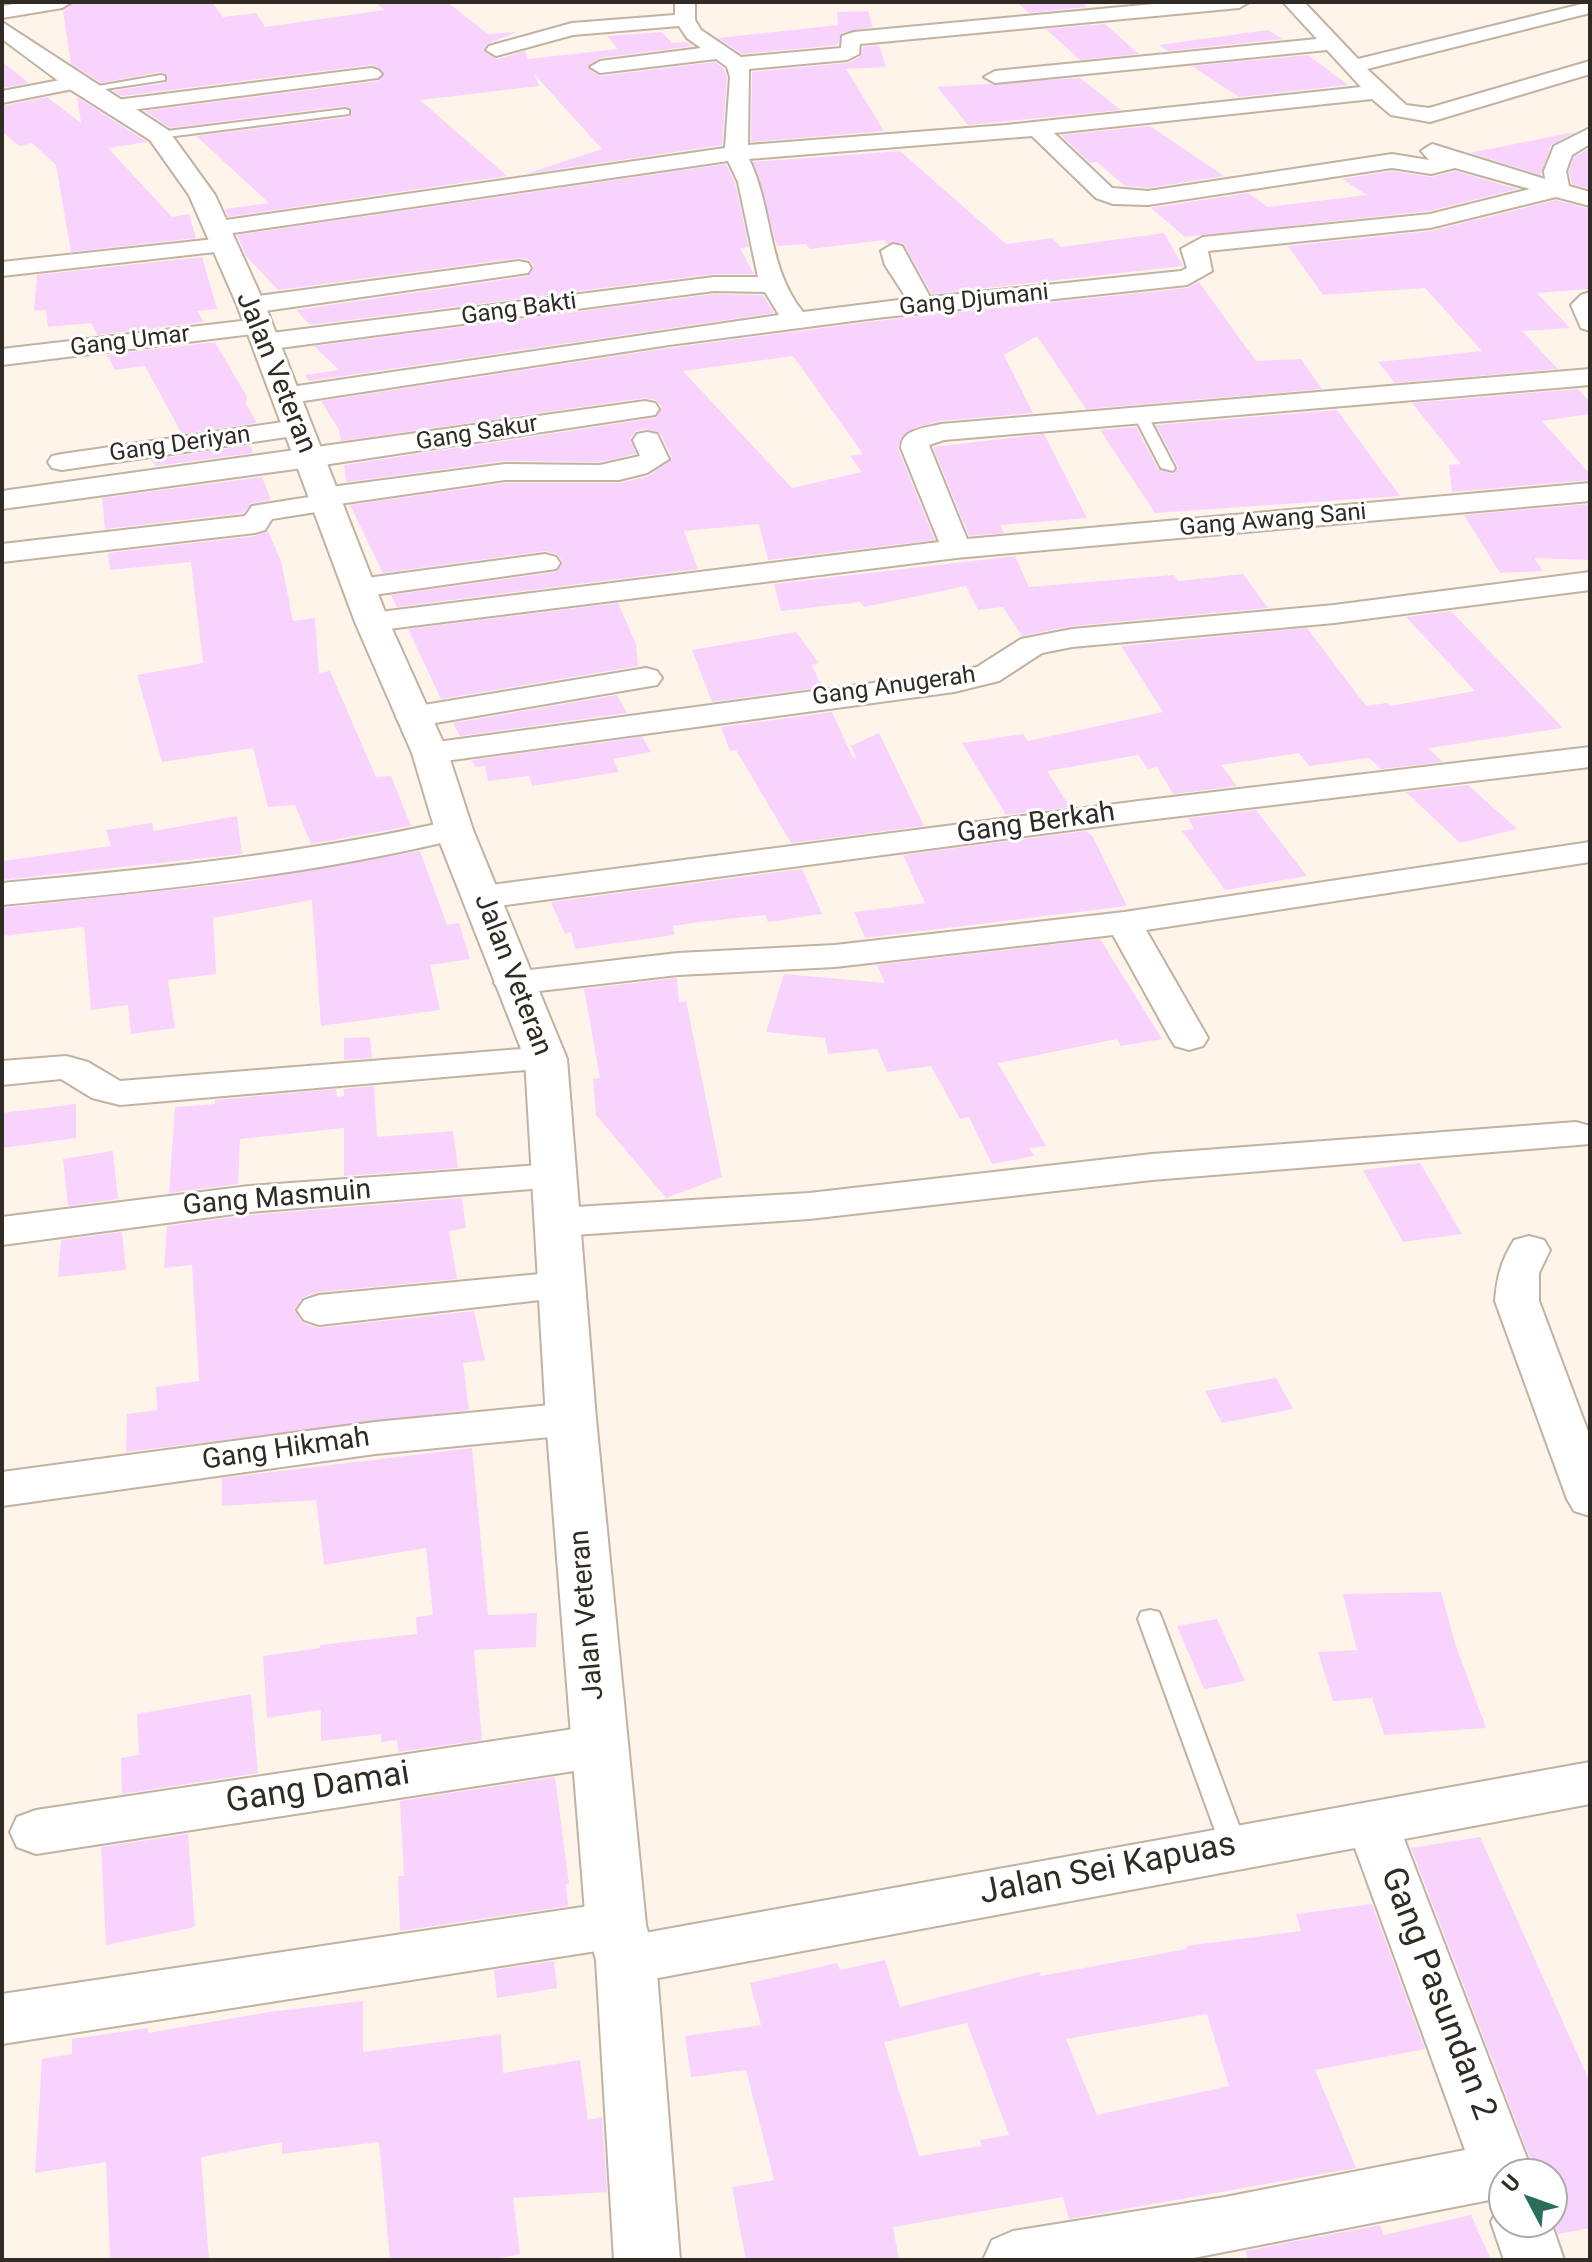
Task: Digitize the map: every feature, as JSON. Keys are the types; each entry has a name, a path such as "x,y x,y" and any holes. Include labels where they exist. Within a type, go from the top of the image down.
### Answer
{"street":[{"path":"2,12 62,2"},
{"path":"600,67 847,54 852,50 849,40 865,36 1239,2"},
{"path":"1293,2 1377,92 1391,105 1409,113 1441,113 1590,67"},
{"path":"1351,67 1590,7"},
{"path":"496,50 572,29 685,11 694,34 730,58 741,77 736,153 748,179 761,258 785,308 797,321"},
{"name":"Jalan Veteran","path":"2,29 92,93 159,135 202,195 258,325 366,605 421,735 513,983 546,1059 571,1419 621,1942 647,2260"},
{"path":"995,77 1053,69 1103,69 1330,44"},
{"path":"1103,69 1156,114"},
{"path":"2,97 371,74"},
{"path":"2,269 736,153 1036,128 1377,92"},
{"path":"1409,113 1429,148 1438,156 1590,199"},
{"path":"1036,128 1104,193 1124,198 1148,198 1392,161 1431,167 1456,161"},
{"path":"1558,189 1555,171 1562,151 1590,135"},
{"name":"Gang Djumani","path":"308,457 669,337 1187,278 1200,271 1193,249 1203,244 1430,221 1558,189"},
{"path":"893,251 897,265 924,306"},
{"path":"258,325 519,268"},
{"name":"Gang Bakti","path":"258,325 714,284 773,285"},
{"path":"1590,300 1584,305 1590,323"},
{"name":"Gang Umar","path":"2,357 258,325"},
{"path":"956,549 944,512 915,448 915,440 941,432 1590,377"},
{"name":"Gang Sakur","path":"308,457 645,409"},
{"path":"2,500 308,457 505,472 540,470 568,476 597,475 655,459 647,440"},
{"path":"2,553 255,524 308,457"},
{"name":"Gang Deriyan","path":"62,462 308,457"},
{"name":"Gang Awang Sani","path":"366,605 1590,492"},
{"path":"366,605 545,563"},
{"name":"Gang Anugerah","path":"421,735 702,718 816,698 954,682 988,674 1032,646 1072,638 1334,614 1590,581"},
{"path":"421,735 646,678"},
{"name":"Gang Berkah","path":"483,897 1139,811 1590,757"},
{"path":"2,894 212,874 393,844 454,830"},
{"path":"513,983 678,964 835,956 1124,923 1590,852"},
{"path":"1124,923 1189,1038"},
{"path":"2,1073 60,1067 76,1071 105,1091 120,1093 546,1059"},
{"path":"559,1222 809,1206 1152,1167 1576,1135"},
{"name":"Gang Masmuin","path":"2,1231 249,1199 554,1177"},
{"path":"1529,1250 1518,1273 1517,1301 1590,1499"},
{"path":"319,1310 561,1286"},
{"name":"Gang Hikmah","path":"2,1489 375,1438 571,1419"},
{"name":"Gang Damai","path":"36,1832 600,1746"},
{"name":"Jalan Sei Kapuas","path":"2,2019 621,1942 1234,1847 1590,1783"},
{"name":"Gang Pasundan 2","path":"1372,1823 1497,2158"},
{"path":"1013,2260 1225,2225 1488,2192"},
{"name":"Gang Pasundan 2","path":"1526,2238 1534,2260"}],"lane":[{"path":"92,93 161,78"},
{"path":"159,135 345,112"},
{"path":"1140,414 1168,468"},
{"path":"1150,1619 1234,1847"}],"building":[{"path":"75,2 212,2 223,17 256,13 265,27 385,10 374,2 447,2 488,34 517,32 487,44 483,51 497,59 525,51 528,59 618,49 607,36 662,32 672,43 687,42 693,46 600,58 587,68 600,76 715,62 724,69 727,77 722,145 526,174 602,149 534,74 539,86 420,100 507,176 228,217 225,209 269,203 196,136 349,117 351,108 345,106 170,128 145,111 378,81 384,72 371,65 122,96 113,91 165,83 167,74 160,72 101,83 71,64 63,11"},
{"path":"1017,2 1081,2 1087,7 1029,13"},
{"path":"868,11 873,27 841,33 838,45 742,54 718,38 838,25 837,12"},
{"path":"1105,24 1139,54 1080,60 1046,29"},
{"path":"1267,30 1283,39 1168,51 1159,45"},
{"path":"879,45 886,67 846,69 884,131 751,142 752,72 847,63 860,57 863,47"},
{"path":"1308,55 1348,85 1239,97 1192,66"},
{"path":"2,62 29,83 2,88"},
{"path":"1080,78 1121,110 968,125 937,87"},
{"path":"47,97 81,123 77,97 147,142 108,148 172,217 189,214 196,238 71,252 56,165 32,143 19,146 2,132 2,106"},
{"path":"1150,126 1224,176 1148,188 1125,186 1097,162 1090,163 1061,135"},
{"path":"1575,132 1551,145 1541,175 1470,153"},
{"path":"1590,148 1590,189 1572,184 1569,171 1574,157"},
{"path":"900,151 1006,244 1052,238 1061,247 1164,233 1183,266 932,294 903,243 887,244 884,240 810,249 806,244 777,246 753,162"},
{"path":"726,164 735,183 749,247 740,248 754,274 714,274 310,325 296,310 528,276 534,266 529,260 519,258 278,290 246,256 237,235"},
{"path":"1392,171 1431,177 1455,171 1518,189 1429,211 1185,237 1151,208 1248,193 1268,207 1367,195 1342,179"},
{"path":"1556,200 1590,209 1590,289 1537,293 1570,328 1522,331 1558,369 1395,383 1378,362 1482,351 1425,288 1323,295 1288,246 1431,231"},
{"path":"202,257 217,309 197,311 204,322 97,335 91,323 48,327 46,310 34,311 37,275"},
{"path":"1199,282 1256,361 1301,359 1322,389 1086,409 1037,336 1004,355 1033,413 940,421 914,428 900,440 898,449 935,540 768,560 759,524 684,531 698,569 397,607 391,595 556,572 562,561 557,554 545,551 383,573 350,505 505,483 620,483 649,476 672,458 660,433 646,429 636,431 630,438 636,454 600,462 505,461 346,482 344,465 655,418 662,407 656,400 645,398 341,441 339,430 321,401 669,348 876,321 1187,288","holes":["793,356 863,454 850,456 862,472 792,488 683,371"]},
{"path":"714,294 763,295 774,313 309,381 305,375 339,370 314,346"},
{"path":"215,342 247,397 246,404 257,423 182,434 145,366 115,370 107,355"},
{"path":"1578,389 1590,402 1590,414 1542,421 1590,474 1590,480 1452,492 1449,465 1461,464 1412,403"},
{"path":"1337,410 1400,496 1155,513 1100,430 1136,427 1158,469 1174,474 1178,467 1156,425"},
{"path":"1044,434 1087,518 1000,525 1004,533 969,536 933,447"},
{"path":"250,445 253,453 156,466 151,460"},
{"path":"262,477 271,500 252,503 243,513 105,529 102,498"},
{"path":"1590,504 1590,560 1534,558 1543,571 1500,573 1464,515"},
{"path":"268,531 281,561 293,621 315,618 319,673 330,671 376,777 391,776 411,826 311,844 295,805 268,807 253,748 162,762 137,675 203,663 191,562 110,570 108,553 255,536"},
{"path":"1015,556 1029,587 1174,575 1178,581 1243,574 1268,608 1072,626 1022,636 1003,607 978,610 966,586 864,607 860,602 781,611 774,584"},
{"path":"618,603 636,644 638,666 441,699 408,629"},
{"path":"1451,611 1563,728 1428,748 1443,762 1381,769 1369,758 1309,766 1299,753 1221,765 1237,786 1173,794 1157,767 1148,769 1138,755 1047,771 1070,807 1006,815 962,743 1023,734 1028,741 1163,712 1121,646 1307,628 1366,706 1387,703 1390,706 1475,691 1406,617"},
{"path":"796,632 819,663 812,665 822,687 712,702 692,650"},
{"path":"617,695 627,713 460,736 453,723"},
{"path":"832,712 853,758 856,757 851,746 879,733 924,826 791,843 736,750 730,751 721,727"},
{"path":"642,737 651,752 613,759 619,772 532,786 529,776 488,781 485,766 475,767 472,760"},
{"path":"1468,785 1517,829 1460,843 1406,792"},
{"path":"1256,810 1307,876 1225,890 1182,831 1194,829 1188,818"},
{"path":"237,816 242,854 2,880 2,861 111,846 106,830 152,823 154,831"},
{"path":"1086,831 1093,837 1127,906 865,938 854,912 925,903 903,855"},
{"path":"420,851 447,925 459,923 470,959 430,965 440,1010 321,1026 312,900 213,918 216,974 168,980 175,1028 131,1034 128,1005 91,1010 84,927 2,936 2,908 236,883"},
{"path":"802,869 822,914 768,922 765,915 699,922 673,926 674,935 575,949 571,932 565,934 551,902"},
{"path":"1100,939 1162,1039 1121,1046 1117,1039 998,1063 1046,1146 1029,1148 1034,1156 992,1164 969,1117 960,1119 931,1066 887,1072 877,1049 828,1054 825,1038 766,1032 784,974 885,983 877,965"},
{"path":"677,978 679,1002 686,1001 722,1177 666,1198 596,1115 593,1079 600,1078 584,989"},
{"path":"370,1037 372,1058 344,1060 344,1038"},
{"path":"374,1086 377,1137 453,1131 458,1168 344,1176 344,1128 240,1139 238,1184 169,1193 175,1107 215,1104 215,1100 336,1089 337,1097 344,1096 344,1089"},
{"path":"76,1104 76,1138 2,1148 2,1113"},
{"path":"113,1151 118,1199 68,1206 63,1159"},
{"path":"1420,1163 1462,1234 1403,1242 1363,1170"},
{"path":"462,1198 466,1228 449,1231 457,1279 319,1292 303,1297 294,1310 303,1323 319,1328 474,1311 485,1360 463,1363 469,1410 126,1452 127,1414 157,1410 156,1387 199,1381 192,1265 164,1268 167,1226 249,1215"},
{"path":"122,1232 126,1270 58,1277 61,1240"},
{"path":"1276,1378 1293,1409 1222,1423 1205,1391"},
{"path":"472,1448 488,1615 537,1613 536,1647 474,1650 482,1740 398,1752 397,1740 381,1742 381,1734 321,1741 321,1710 267,1718 263,1656 320,1648 320,1645 417,1634 416,1617 433,1615 426,1548 324,1565 316,1500 222,1506 222,1478"},
{"path":"1441,1592 1455,1643 1486,1728 1384,1735 1372,1698 1333,1701 1318,1652 1357,1650 1343,1594"},
{"path":"1217,1619 1245,1681 1204,1689 1177,1626"},
{"path":"251,1694 258,1773 122,1794 121,1758 139,1755 137,1714"},
{"path":"555,1777 569,1884 566,1884 568,1906 400,1931 398,1876 404,1876 400,1801"},
{"path":"188,1834 195,1927 106,1945 101,1847"},
{"path":"1480,1837 1590,2082 1590,2228 1568,2232 1568,2158 1530,2158 1411,1848"},
{"path":"1372,1904 1425,2049 1315,2070 1356,2168 1069,2219 1063,2197 893,2227 899,2260 746,2260 732,2187 774,2180 746,2070 691,2077 685,2036 761,2025 750,1983 837,1963 840,1970 885,1960 900,2007 1039,1972 1041,1976 1187,1949 1186,1946 1301,1931 1296,1914","holes":["1207,2014 1229,2086 1097,2115 1066,2039","967,2023 1009,2135 980,2140 981,2146 919,2156 884,2042"]},
{"path":"554,1961 557,1988 497,1998 494,1970"},
{"path":"363,2001 363,2052 501,2034 503,2073 580,2060 588,2120 602,2117 607,2192 513,2198 520,2254 490,2260 390,2260 379,2142 282,2154 282,2142 201,2157 209,2260 110,2260 106,2162 35,2173 42,2059 72,2054 72,2039 148,2028 148,2033 269,2012"},
{"path":"1471,2215 1491,2260 1248,2260 1245,2251 1380,2225 1384,2235"}]}
